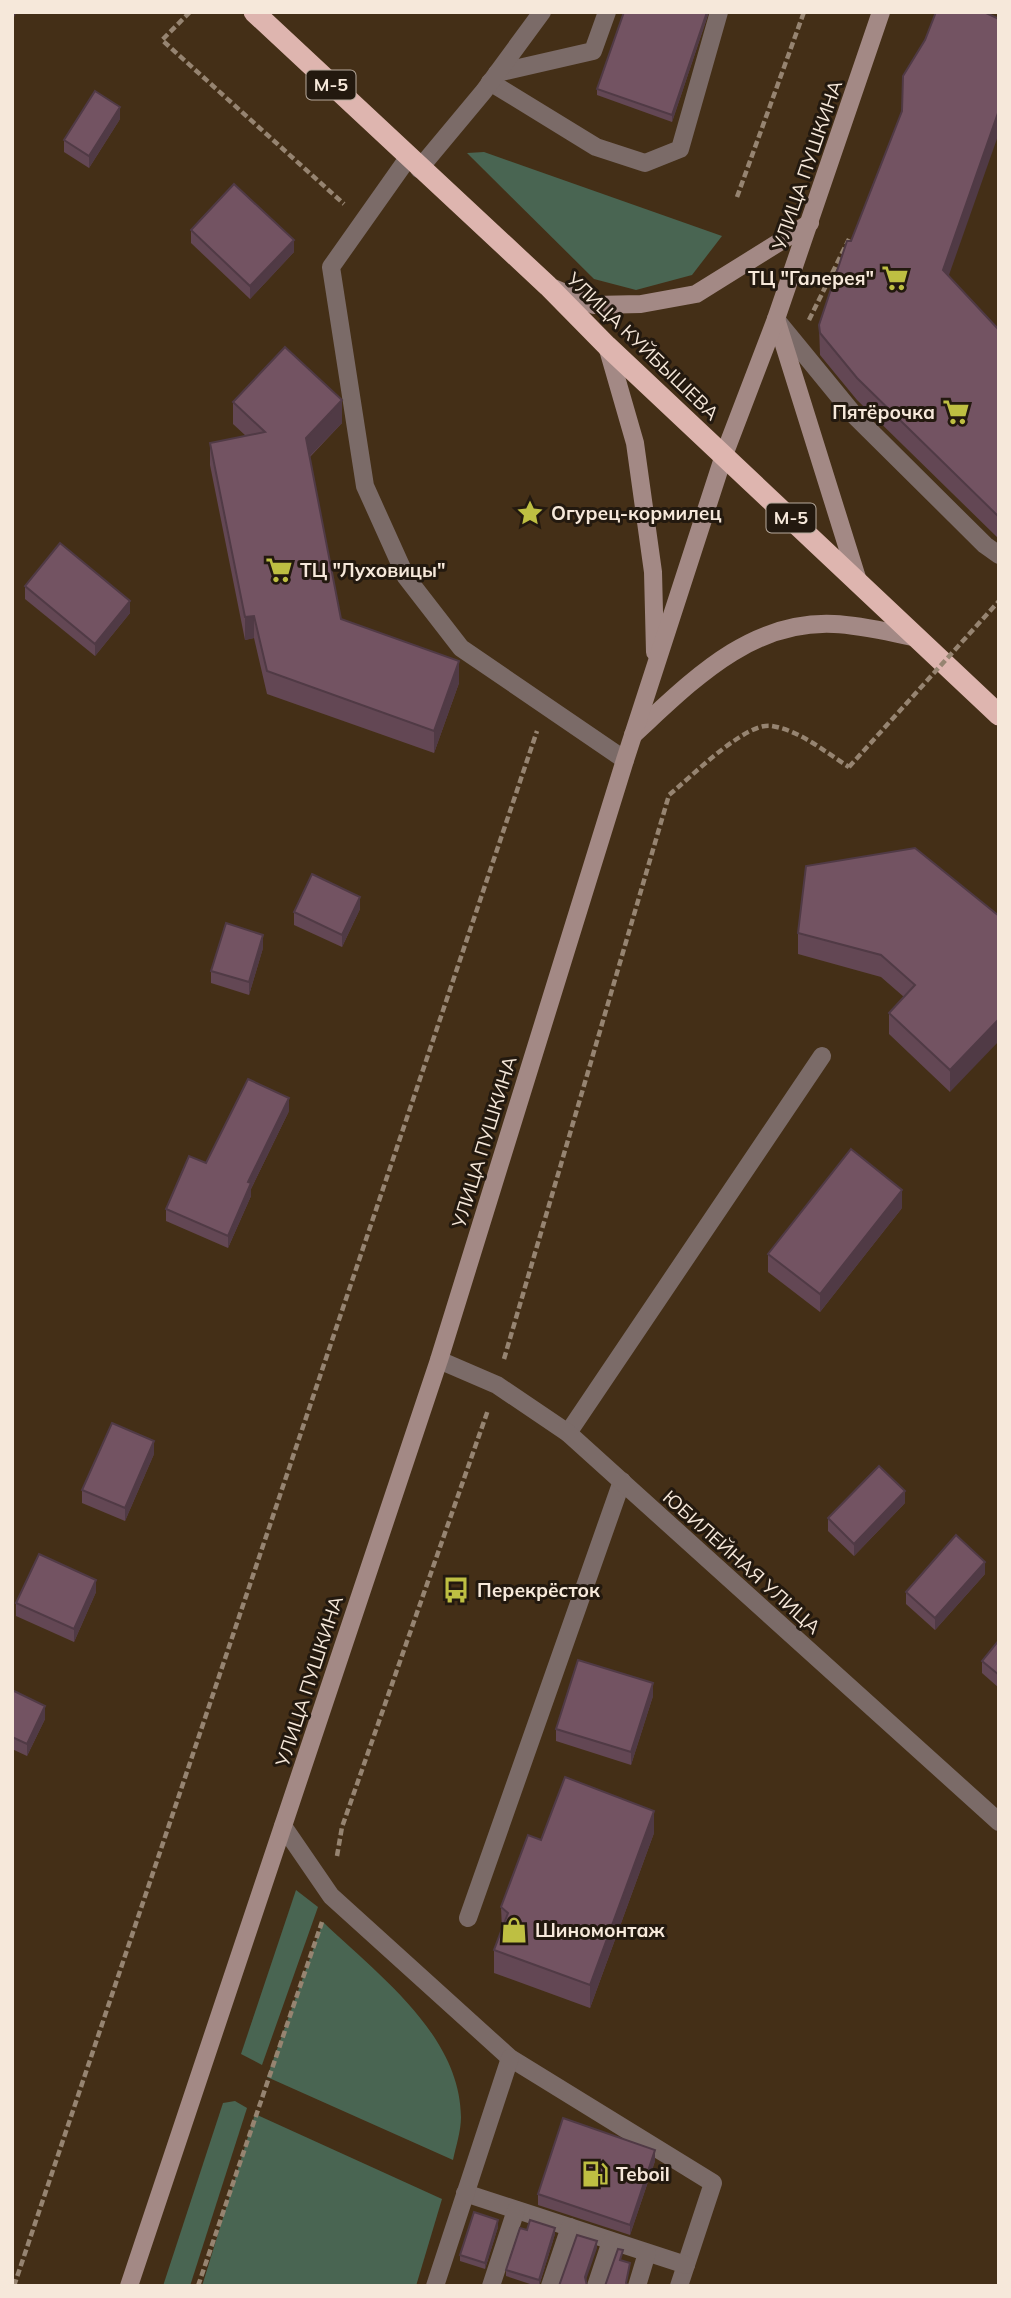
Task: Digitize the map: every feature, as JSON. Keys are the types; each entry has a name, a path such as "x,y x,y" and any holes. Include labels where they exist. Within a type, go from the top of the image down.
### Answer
{"highway":[{"name":"УЛИЦА КУЙБЫШЕВА","path":"254,12 548,286 607,346 999,715"}],"main road":[{"name":"УЛИЦА ПУШКИНА","path":"129,2286 439,1360 625,760 724,455 776,319 881,12"},
{"path":"548,286 594,305 641,304 696,294 810,223"},
{"path":"776,319 858,581"},
{"path":"607,346 635,443 653,572 655,666"},
{"path":"633,735 704,671 754,639 787,628 814,624 837,624 919,638"}],"street":[{"path":"542,12 494,77 363,221 331,267 365,486 406,577 461,648 625,760"},
{"path":"494,77 593,51 607,12"},
{"path":"494,77 596,147 645,163 680,149 719,12"},
{"path":"776,319 855,416 985,545 999,555"},
{"path":"568,1433 822,1056"},
{"name":"ЮБИЛЕЙНАЯ УЛИЦА","path":"439,1360 497,1385 568,1433 999,1822"},
{"path":"468,1918 622,1481"},
{"path":"283,1826 331,1896 510,2058 713,2183 679,2286"},
{"path":"435,2286 510,2058"},
{"path":"465,2193 686,2265"},
{"path":"491,2286 516,2210"},
{"path":"550,2286 570,2227"},
{"path":"596,2286 611,2241"},
{"path":"637,2286 648,2253"}],"path":[{"path":"190,12 162,40 363,221"},
{"path":"737,197 804,12"},
{"path":"198,2286 331,1896 342,1827 497,1385 669,795 743,734 769,725 798,734 849,767 999,601"},
{"path":"14,2286 545,706"}],"green space":[{"path":"484,152 722,236 692,275 636,290 594,279 467,153"},
{"path":"296,1890 318,1907 262,2065 241,2054"},
{"path":"323,1922 412,2008 447,2059 457,2087 461,2117 453,2160 267,2077"},
{"path":"235,2101 247,2108 190,2286 163,2286 223,2103"},
{"path":"255,2114 442,2199 416,2286 202,2286"}],"building":[{"path":"624,12 707,12 672,115 597,89"},
{"name":"ТЦ \"Галерея\"","path":"936,12 984,12 999,19 999,110 943,270 999,330 999,517 857,378 820,333 819,325 847,241 851,241 902,111 903,76 925,40"},
{"path":"95,91 120,107 89,156 64,140"},
{"path":"234,184 294,240 250,286 191,230"},
{"name":"ТЦ \"Луховицы\"","path":"285,347 342,400 306,438 341,619 459,661 434,731 267,671 254,616 245,617 210,443 265,432 233,402"},
{"path":"60,543 130,601 95,644 25,586"},
{"path":"915,848 999,916 999,1019 950,1070 889,1013 915,985 881,955 798,933 806,866"},
{"path":"312,874 360,897 342,935 294,912"},
{"path":"226,923 263,935 249,982 211,971"},
{"path":"248,1079 289,1098 248,1182 251,1183 228,1236 166,1209 189,1156 206,1163"},
{"path":"851,1149 902,1190 820,1294 768,1254"},
{"path":"112,1423 154,1441 125,1508 82,1490"},
{"path":"879,1466 905,1491 854,1544 828,1518"},
{"path":"956,1535 985,1562 935,1618 906,1592"},
{"path":"39,1554 96,1580 74,1629 16,1603"},
{"path":"999,1640 999,1675 982,1661"},
{"path":"578,1660 653,1683 631,1752 556,1729"},
{"path":"12,1690 45,1706 27,1744 12,1737"},
{"path":"565,1777 654,1811 590,1985 494,1950 508,1913 501,1907 528,1835 541,1840"},
{"path":"563,2118 655,2150 630,2225 538,2194"},
{"path":"474,2212 498,2220 485,2263 460,2255"},
{"path":"530,2220 555,2228 539,2280 506,2270 520,2228 527,2230"},
{"path":"577,2235 597,2241 585,2277 587,2286 559,2286"},
{"path":"618,2249 623,2250 620,2260 630,2263 626,2283 629,2286 605,2286"}],"place":[{"name":"ТЦ \"Галерея\"","path":"895,278"},
{"name":"Пятёрочка","path":"956,412"},
{"name":"Огурец-кормилец","path":"530,513"},
{"name":"ТЦ \"Луховицы\"","path":"279,570"},
{"name":"Перекрёсток","path":"456,1590"},
{"name":"Шиномонтаж","path":"514,1930"},
{"name":"Teboil","path":"595,2174"}]}
